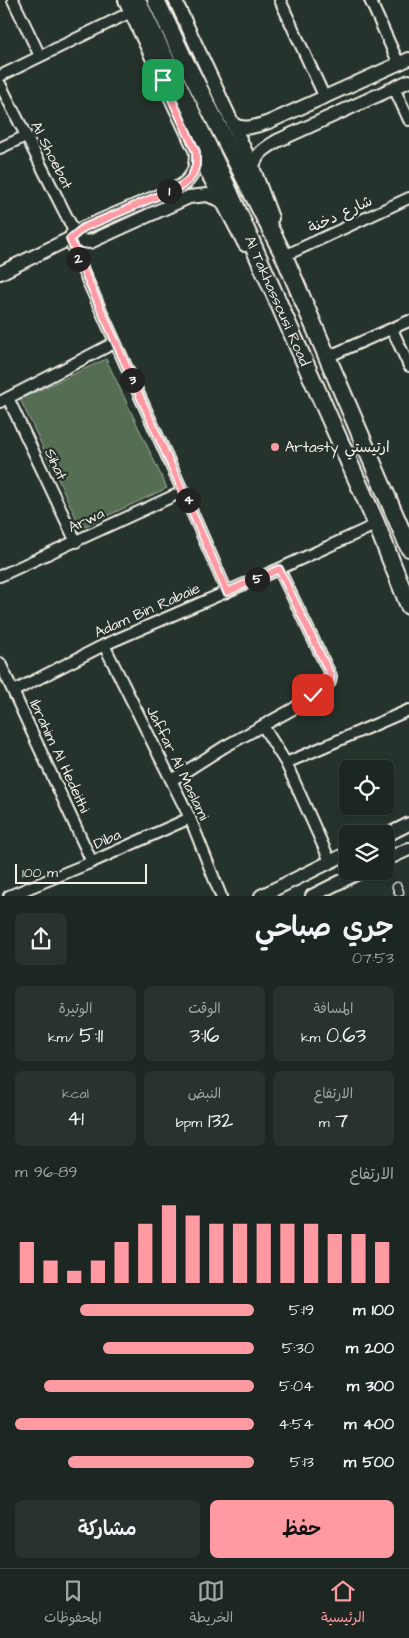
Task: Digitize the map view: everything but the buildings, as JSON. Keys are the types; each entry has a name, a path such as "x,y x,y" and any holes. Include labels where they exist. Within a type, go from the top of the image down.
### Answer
{"main road":[{"name":"Al Takhassousi Road","path":"156,0 284,256 409,548"},
{"name":"Al Takhassousi Road","path":"134,6 220,171 376,523 409,606"}],"street":[{"path":"13,0 40,56"},
{"path":"125,0 134,6 196,152 287,322"},
{"path":"175,0 253,167 284,256"},
{"path":"280,0 325,98"},
{"path":"233,124 239,128 252,127 269,122 404,61 370,0"},
{"path":"0,76 134,6"},
{"path":"253,167 256,157 265,148 277,141 409,81"},
{"name":"Al Shoebat","path":"0,84 73,229 70,239 114,343 184,491 227,592"},
{"path":"394,88 409,120"},
{"path":"310,104 284,120 279,127 282,132 292,131 318,122"},
{"path":"0,148 26,136"},
{"path":"0,273 70,239 83,228 181,186 189,180 196,165 196,152"},
{"path":"70,239 90,242 188,197 207,195 222,200"},
{"name":"شارع دخنة","path":"284,256 409,198"},
{"path":"327,357 409,321"},
{"path":"392,329 409,366"},
{"path":"4,400 114,343"},
{"name":"Sihat","path":"4,400 76,542"},
{"name":"Arwa","path":"0,576 184,491"},
{"name":"Adam Bin Rabaie","path":"14,691 104,646 279,569 376,523"},
{"path":"172,780 224,747 293,709 330,682 331,676 279,569"},
{"name":"Jaffar Al Maslami","path":"104,646 190,818 221,896"},
{"name":"Ibrahim Al Hedeithi","path":"0,663 92,862"},
{"path":"286,763 409,710"},
{"path":"263,726 286,763 330,861"},
{"name":"Diba","path":"9,896 92,862 190,818"},
{"path":"394,832 409,824"},
{"path":"394,856 409,848"},
{"path":"261,896 339,857"},
{"path":"312,896 344,880"}],"green space":[{"path":"106,359 167,488 81,528 20,399"}],"place":[{"name":"Artasty ارتيستي","path":"275,447"}],"route":[{"path":"163,80 196,152 196,165 193,174 181,186 83,228 70,239 114,343 184,491 227,592 279,569 331,676 330,682 313,695"}]}
